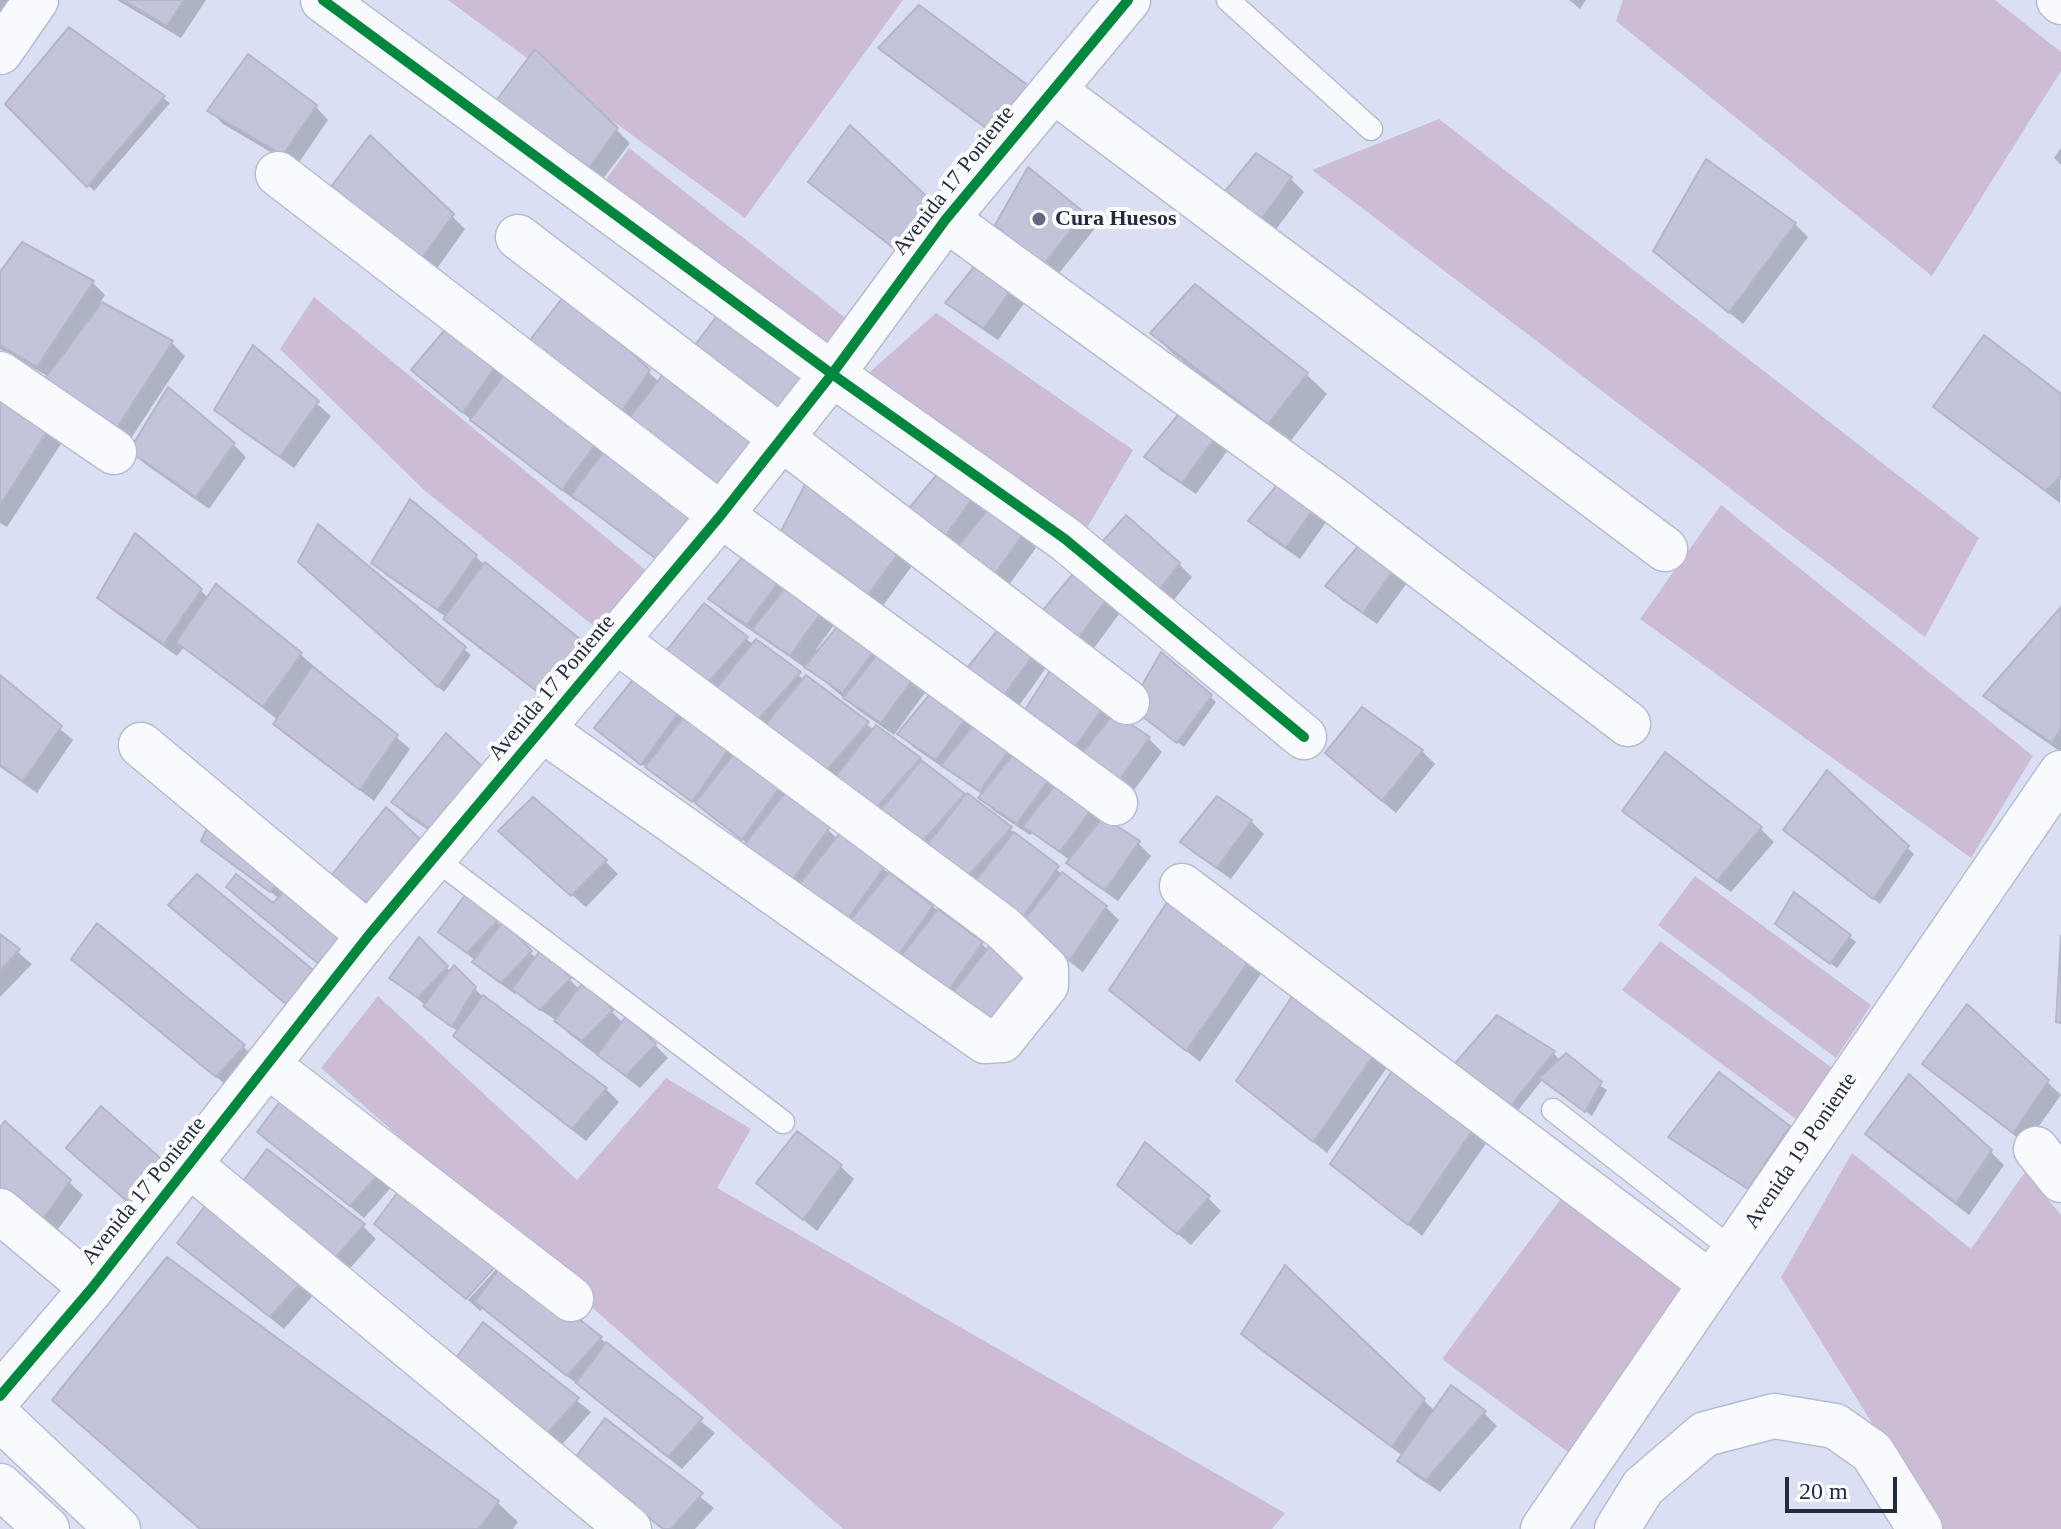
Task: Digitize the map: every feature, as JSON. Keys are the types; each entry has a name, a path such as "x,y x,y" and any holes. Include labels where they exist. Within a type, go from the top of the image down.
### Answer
{"street":[{"path":"0,52 36,0"},
{"path":"323,0 832,374 1065,539 1304,737"},
{"name":"Avenida 17 Poniente","path":"0,1396 92,1288 369,935 721,515 832,374 946,219 1128,0"},
{"path":"1053,90 1665,549"},
{"path":"278,174 721,515 1115,803"},
{"path":"946,219 1331,498 1628,724"},
{"path":"518,237 1127,702"},
{"path":"0,374 114,452"},
{"path":"543,730 985,1041 1002,1040 1046,985 1046,969 1002,927 617,641"},
{"path":"141,745 369,935"},
{"name":"Avenida 19 Poniente","path":"1543,1529 2061,773"},
{"path":"1182,886 1722,1266"},
{"path":"269,1066 571,1299"},
{"path":"190,1165 629,1529"},
{"path":"0,1211 92,1288"},
{"path":"1617,1529 1643,1487 1705,1434 1774,1416 1835,1426 1872,1452 1920,1529"},
{"path":"0,1418 118,1529"},
{"path":"0,1486 47,1529"}],"lane":[{"path":"1228,0 1371,129"},
{"path":"434,858 783,1122"},
{"path":"1553,1110 1722,1266"}],"shaded area":[{"path":"448,0 903,0 745,218"},
{"path":"1623,0 1995,0 2061,52 2061,71 1932,276 1616,21"},
{"path":"1439,119 1979,538 1925,637 1312,170"},
{"path":"629,148 852,323 829,356 599,189"},
{"path":"314,297 648,572 595,627 424,490 280,349"},
{"path":"936,313 1133,450 1081,538 861,380"},
{"path":"1721,505 2033,756 1971,858 1640,619"},
{"path":"1695,876 1871,1005 1836,1058 1658,925"},
{"path":"1660,941 1835,1070 1800,1122 1622,990"},
{"path":"378,996 577,1180 666,1078 751,1129 717,1188 1285,1513 1272,1529 843,1529 321,1068"},
{"path":"1852,1153 1971,1249 2025,1172 2061,1215 2061,1529 1938,1529 1781,1277"},
{"path":"1565,1193 1686,1285 1568,1452 1442,1359"}],"building":[{"path":"123,0 184,0 167,26"},
{"path":"919,5 1033,89 998,137 878,48"},
{"path":"69,27 165,96 87,187 5,104"},
{"path":"535,49 618,128 583,176 492,106"},
{"path":"248,54 317,105 283,155 207,111"},
{"path":"850,125 935,204 900,253 808,182"},
{"path":"370,135 454,214 419,262 327,192"},
{"path":"1256,153 1292,177 1257,225 1219,199"},
{"path":"1706,159 1796,223 1729,313 1653,251"},
{"name":"Cura Huesos","path":"1028,167 1085,213 1042,266 995,225"},
{"path":"22,242 94,281 37,367 0,345 0,272"},
{"path":"983,256 1018,280 984,328 945,303"},
{"path":"1195,284 1308,373 1268,424 1150,333"},
{"path":"567,292 650,370 616,419 523,349"},
{"path":"729,300 813,379 778,427 686,357"},
{"path":"102,302 173,341 117,428 41,384"},
{"path":"448,326 497,364 463,413 411,370"},
{"path":"1984,335 2061,394 2061,476 2046,491 1933,407"},
{"path":"253,345 319,401 280,457 214,410"},
{"path":"513,363 597,442 562,490 470,420"},
{"path":"671,364 754,443 719,491 627,421"},
{"path":"168,387 235,443 196,497 129,451"},
{"path":"0,401 49,429 0,505"},
{"path":"1181,411 1217,435 1182,483 1144,457"},
{"path":"614,438 698,516 663,564 571,495"},
{"path":"939,472 974,496 940,544 901,518"},
{"path":"1285,475 1321,499 1286,547 1248,521"},
{"path":"807,481 900,551 865,599 779,535"},
{"path":"410,499 477,555 438,610 371,563"},
{"path":"988,509 1024,533 989,582 951,555"},
{"path":"1126,515 1180,563 1152,599 1095,550"},
{"path":"318,524 466,647 438,687 298,562"},
{"path":"135,533 202,589 164,644 97,598"},
{"path":"1363,540 1398,564 1363,613 1325,586"},
{"path":"746,553 782,577 747,625 708,599"},
{"path":"485,562 586,644 546,698 443,619"},
{"path":"1072,575 1107,599 1072,647 1034,621"},
{"path":"789,583 825,607 790,656 752,629"},
{"path":"216,584 302,653 263,707 176,642"},
{"path":"704,603 748,637 705,686 662,656"},
{"path":"2061,607 2061,728 2052,743 1983,696"},
{"path":"842,621 878,645 843,693 804,667"},
{"path":"1001,626 1037,650 1002,698 964,672"},
{"path":"756,639 801,672 757,721 714,691"},
{"path":"880,651 916,675 881,723 843,698"},
{"path":"1161,652 1212,695 1177,743 1130,707"},
{"path":"312,666 398,735 360,790 273,724"},
{"path":"1053,666 1108,701 1073,750 1024,711"},
{"path":"0,675 62,726 23,781 0,765"},
{"path":"806,675 869,722 826,771 766,724"},
{"path":"636,676 680,710 641,765 594,728"},
{"path":"935,688 970,712 936,760 897,734"},
{"path":"1362,707 1423,750 1382,801 1325,753"},
{"path":"1114,713 1150,737 1115,786 1078,759"},
{"path":"686,714 730,747 692,802 645,767"},
{"path":"979,719 1014,743 980,791 941,765"},
{"path":"876,725 921,758 877,807 835,777"},
{"path":"446,733 485,769 434,832 391,802"},
{"path":"736,751 781,785 742,840 695,803"},
{"path":"1015,752 1052,775 1017,824 978,798"},
{"path":"1665,752 1762,827 1717,881 1622,811"},
{"path":"921,760 965,794 922,842 879,812"},
{"path":"1827,770 1909,846 1873,899 1783,830"},
{"path":"1060,779 1095,804 1060,852 1023,826"},
{"path":"785,793 830,827 791,882 744,845"},
{"path":"967,793 1012,827 968,876 926,846"},
{"path":"1217,796 1252,820 1217,868 1180,842"},
{"path":"533,797 607,860 571,896 498,831"},
{"path":"386,807 424,843 373,907 330,877"},
{"path":"213,816 286,875 270,892 201,841"},
{"path":"1103,817 1140,841 1105,890 1066,863"},
{"path":"1014,832 1059,866 1020,921 973,884"},
{"path":"840,833 884,867 846,922 798,885"},
{"path":"889,872 933,906 895,960 847,924"},
{"path":"1062,872 1107,906 1069,961 1021,924"},
{"path":"197,874 323,978 293,1010 168,905"},
{"path":"236,874 273,903 293,881 357,935 327,971 226,887"},
{"path":"468,891 497,921 467,953 438,932"},
{"path":"1794,892 1851,935 1830,964 1775,924"},
{"path":"1170,898 1254,954 1186,1051 1109,990"},
{"path":"938,909 983,942 944,997 897,961"},
{"path":"503,921 532,951 501,983 472,962"},
{"path":"97,923 245,1045 216,1077 71,959"},
{"path":"0,934 20,949 0,971"},
{"path":"2061,935 2061,1023 2056,1022"},
{"path":"419,937 448,966 418,998 389,978"},
{"path":"989,947 1034,981 996,1035 948,999"},
{"path":"542,948 571,978 540,1010 512,989"},
{"path":"454,965 476,987 452,1027 423,1006"},
{"path":"584,981 613,1010 582,1041 554,1021"},
{"path":"1297,989 1381,1045 1313,1142 1236,1081"},
{"path":"483,995 607,1088 572,1129 453,1036"},
{"path":"1967,1004 2049,1080 2013,1133 1922,1064"},
{"path":"627,1015 656,1044 626,1076 597,1055"},
{"path":"1497,1015 1555,1051 1508,1109 1452,1067"},
{"path":"1566,1053 1602,1082 1585,1112 1539,1078"},
{"path":"1392,1071 1475,1127 1408,1225 1330,1164"},
{"path":"1719,1072 1790,1126 1748,1189 1668,1137"},
{"path":"1909,1074 1992,1150 1956,1203 1865,1134"},
{"path":"288,1091 385,1167 350,1206 257,1132"},
{"path":"101,1106 167,1164 136,1209 66,1148"},
{"path":"5,1121 71,1180 39,1225 0,1190 0,1127"},
{"path":"797,1131 842,1165 803,1220 756,1183"},
{"path":"1145,1142 1210,1196 1177,1234 1117,1185"},
{"path":"267,1149 365,1224 330,1264 237,1189"},
{"path":"404,1184 501,1260 466,1299 374,1224"},
{"path":"208,1202 305,1278 270,1317 177,1243"},
{"path":"167,1257 499,1501 479,1529 200,1529 52,1400"},
{"path":"505,1261 602,1337 567,1376 475,1302"},
{"path":"1285,1265 1425,1399 1392,1447 1241,1334"},
{"path":"483,1322 579,1398 544,1437 452,1363"},
{"path":"606,1342 703,1418 668,1457 576,1383"},
{"path":"1451,1385 1486,1411 1426,1480 1397,1461"},
{"path":"605,1418 703,1493 671,1529 663,1529 575,1458"}],"cycle path":[{"path":"323,0 832,374 1065,539 1304,737"},
{"path":"0,1396 92,1288 369,935 721,515 832,374 946,219 1128,0"}],"place":[{"name":"Cura Huesos","path":"1039,219"}]}
